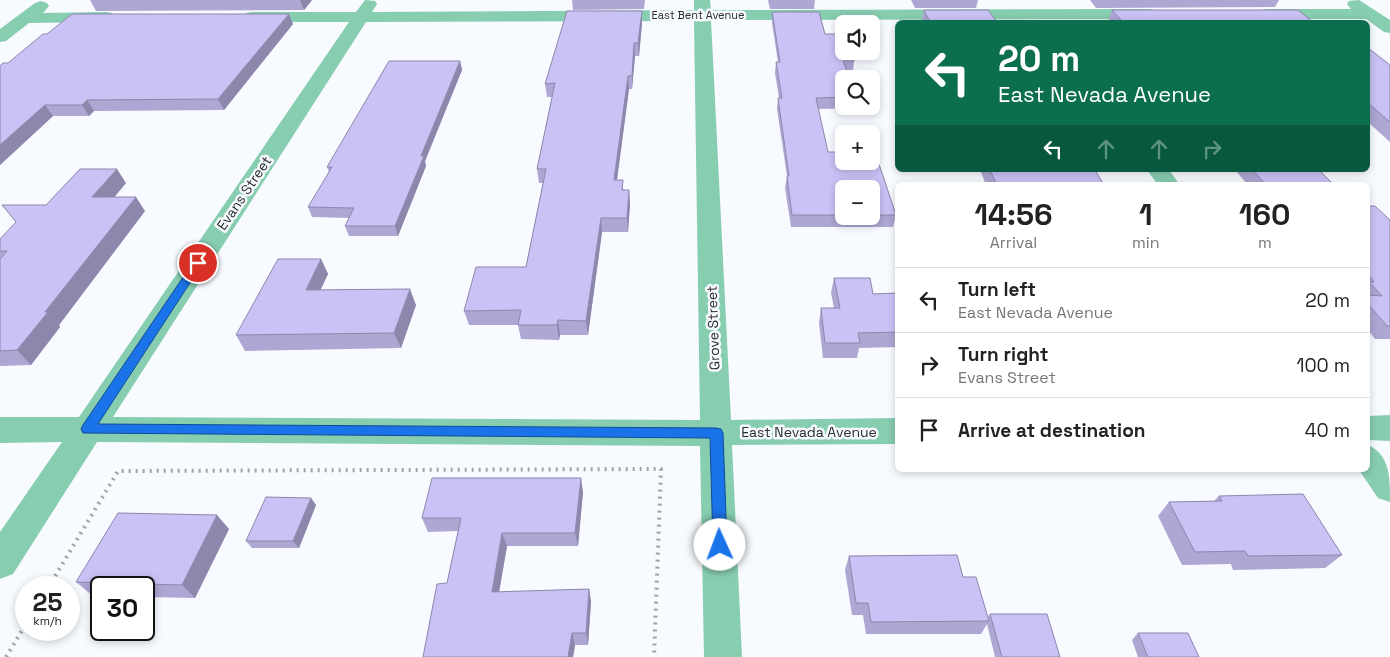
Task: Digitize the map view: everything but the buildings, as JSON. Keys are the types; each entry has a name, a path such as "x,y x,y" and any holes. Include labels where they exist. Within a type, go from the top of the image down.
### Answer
{"street":[{"path":"0,37 49,0"},
{"path":"1034,0 1048,19"},
{"path":"1350,0 1390,28"},
{"name":"East Bent Avenue","path":"233,17 367,8 703,8 1048,19 1163,14"},
{"name":"Evans Street","path":"0,562 367,8"},
{"name":"Grove Street","path":"703,8 723,657"},
{"path":"1252,14 1370,14"},
{"path":"26,18 124,17"},
{"path":"1370,428 1390,428"},
{"name":"East Nevada Avenue","path":"0,430 895,432"},
{"path":"1370,461 1390,488"}],"path":[{"path":"55,576 118,471 661,469 654,657"},
{"path":"6,657 16,641"}],"route":[{"path":"198,263 88,429 716,433 720,545"}]}
